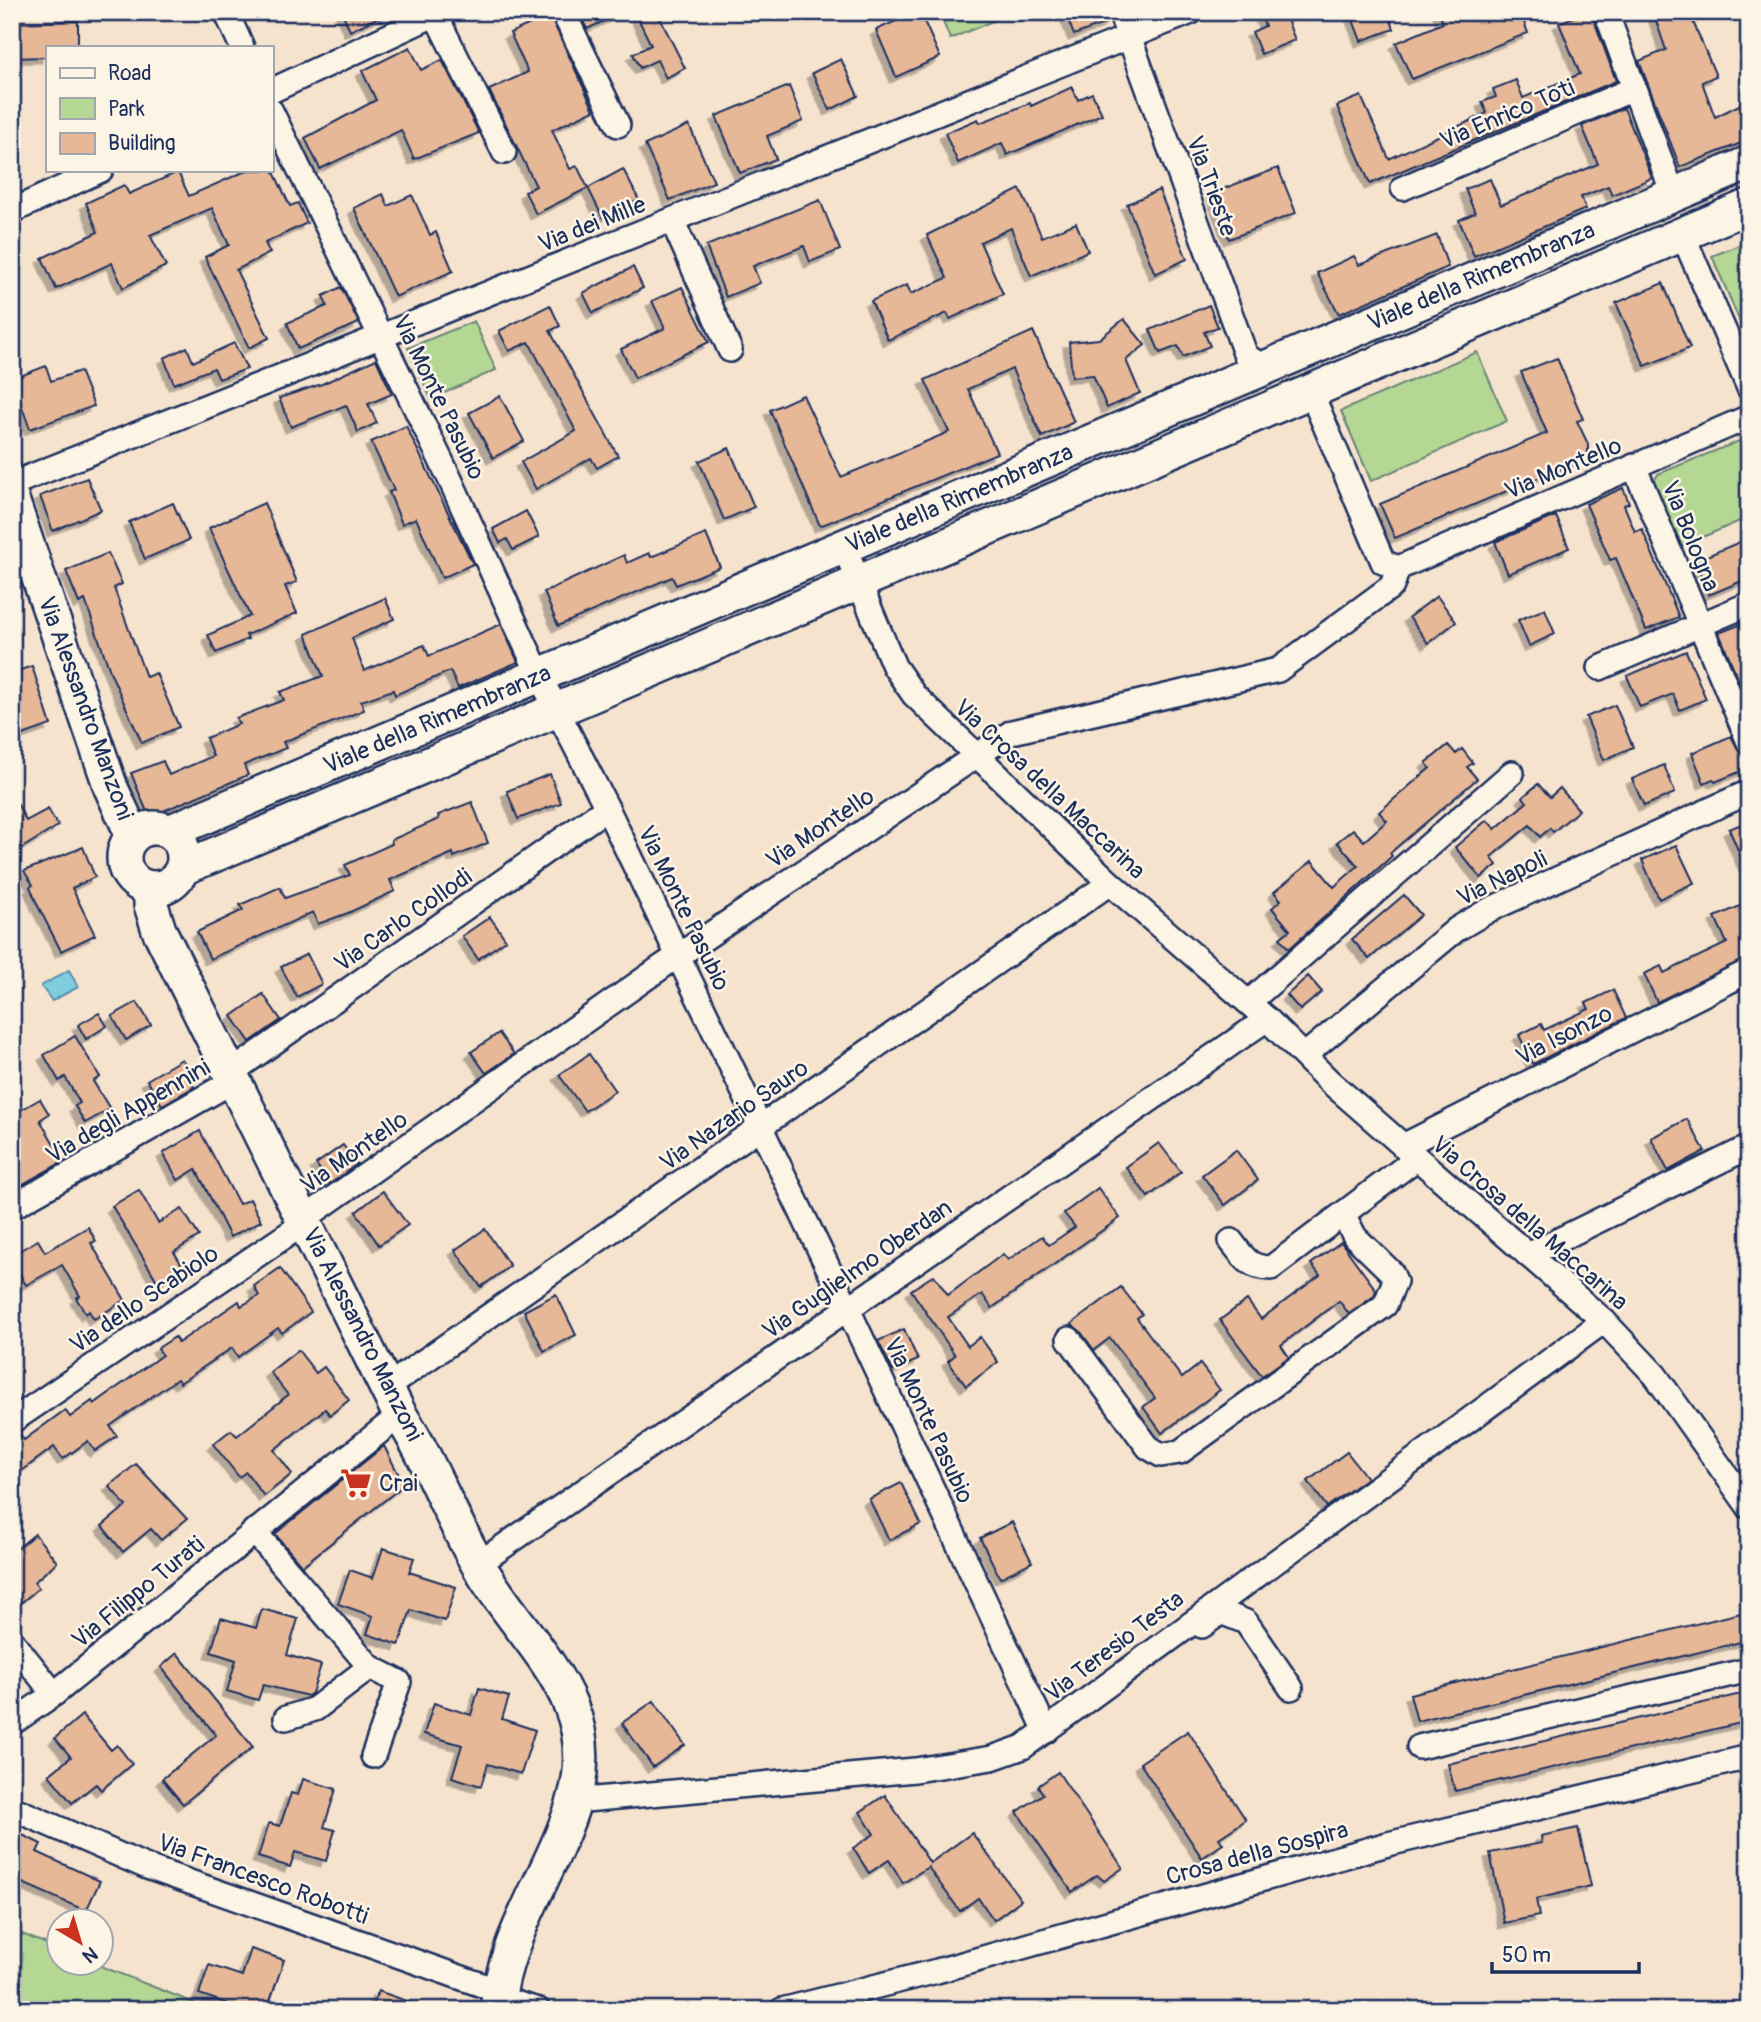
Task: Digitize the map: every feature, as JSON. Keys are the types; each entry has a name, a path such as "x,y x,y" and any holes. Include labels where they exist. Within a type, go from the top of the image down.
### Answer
{"street":[{"path":"226,12 242,46"},
{"path":"563,12 618,125"},
{"name":"Via Trieste","path":"1120,12 1245,356 1271,366"},
{"name":"Via dei Mille","path":"12,484 1191,12"},
{"path":"1606,12 1672,194"},
{"path":"273,90 438,13 504,152"},
{"name":"Via Enrico Toti","path":"1403,188 1633,89"},
{"name":"Via Monte Pasubio","path":"273,115 381,337 556,710 607,808 847,1307 1046,1731"},
{"name":"Viale della Rimembranza","path":"169,832 1749,163"},
{"path":"12,211 97,172"},
{"name":"Viale della Rimembranza","path":"183,868 1749,206"},
{"path":"672,220 730,350"},
{"path":"1682,233 1749,388"},
{"path":"1266,408 1253,394 1271,366 1308,365 1313,376 1311,389 1383,562 1398,568"},
{"name":"Via Montello","path":"305,1220 678,956 1012,732 1278,670 1391,586 1398,568 1749,417"},
{"name":"Via Bologna","path":"1634,466 1749,742"},
{"name":"Via Alessandro Manzoni","path":"12,500 111,788 133,836"},
{"name":"Via Crosa della Maccarina","path":"844,547 903,682 974,756 1110,883 1268,1018 1410,1152 1604,1321 1656,1375 1749,1507"},
{"path":"1600,668 1749,604"},
{"path":"1249,1002 1513,773"},
{"name":"Via Napoli","path":"1305,1055 1457,929 1749,792"},
{"name":"Via Carlo Collodi","path":"231,1078 607,808"},
{"path":"154,828 169,832 181,844 183,868 170,884 151,888 135,882 125,868 124,851 133,836 154,828"},
{"name":"Via Nazario Sauro","path":"394,1401 760,1129 1110,883"},
{"name":"Via Alessandro Manzoni","path":"151,888 151,905 159,930 231,1078 478,1564 564,1687 583,1754 574,1801 520,1926 498,1999"},
{"name":"Via Isonzo","path":"1231,1241 1248,1264 1255,1268 1271,1268 1344,1216 1410,1152 1749,971"},
{"name":"Via Guglielmo Oberdan","path":"478,1564 1268,1018"},
{"name":"Via degli Appennini","path":"12,1207 231,1078"},
{"path":"1528,1255 1749,1147"},
{"path":"1069,1339 1148,1447 1161,1455 1180,1452 1385,1305 1395,1281 1391,1272 1355,1237 1344,1216"},
{"name":"Via dello Scabiolo","path":"12,1421 305,1220"},
{"name":"Via Teresio Testa","path":"574,1801 915,1770 992,1758 1023,1747 1604,1321"},
{"name":"Via Filippo Turati","path":"12,1723 54,1694 254,1531 394,1401"},
{"path":"254,1531 370,1667 399,1682 373,1756"},
{"path":"1161,1657 1221,1612 1246,1622 1291,1688"},
{"path":"12,1641 54,1694"},
{"path":"286,1718 314,1709 370,1667"},
{"path":"1419,1747 1749,1670"},
{"name":"Crosa della Sospira","path":"782,2010 937,1971 1388,1844 1749,1757"},
{"name":"Via Francesco Robotti","path":"12,1808 148,1867 498,1999"},
{"path":"498,1999 538,2010"}],"green space":[{"path":"939,12 1014,12 950,39"},
{"path":"1749,241 1749,343 1712,256"},
{"path":"474,321 496,370 431,399 408,348"},
{"path":"1477,352 1507,421 1371,481 1341,411"},
{"path":"1749,437 1749,517 1680,547 1654,481 1658,474"},
{"path":"12,1930 46,1944 46,1976 116,1976 116,1972 212,2010 12,2010"}],"water":[{"path":"69,970 78,987 52,1001 41,986"}],"building":[{"path":"342,12 389,12 350,31"},
{"path":"579,12 624,12 587,29"},
{"path":"635,12 657,12 685,68 666,78 657,60 640,68 633,54 651,45"},
{"path":"920,12 940,57 896,77 876,30"},
{"path":"1065,12 1106,12 1109,22 1074,35"},
{"path":"1270,12 1284,12 1295,40 1261,54 1252,32 1265,26 1261,16"},
{"path":"1350,12 1388,12 1394,29 1361,41"},
{"path":"1439,12 1520,12 1528,33 1412,79 1396,43 1443,23"},
{"path":"1591,12 1616,81 1370,184 1337,106 1361,96 1389,159 1487,113 1482,102 1496,97 1493,89 1516,80 1523,98 1580,74 1559,23"},
{"path":"1653,12 1689,12 1716,76 1702,82 1715,117 1749,100 1749,140 1680,167 1639,61 1666,50"},
{"path":"550,15 594,110 552,130 570,169 577,166 588,188 536,214 525,192 536,186 489,90 528,72 510,33"},
{"path":"78,21 78,46 46,46 46,57 12,58 12,23"},
{"path":"410,47 421,70 442,60 479,133 414,159 401,130 320,169 305,138 376,100 362,71"},
{"path":"841,59 858,96 830,110 812,73"},
{"path":"789,86 803,121 767,136 776,159 740,173 716,116"},
{"path":"1072,87 1078,100 1092,93 1102,114 1007,155 1002,143 958,163 945,133 978,119 980,123 1030,103 1031,106"},
{"path":"1624,108 1652,178 1612,195 1608,186 1581,197 1586,209 1474,256 1459,220 1475,213 1465,189 1490,179 1501,205 1598,164 1582,126"},
{"path":"689,125 714,182 670,200 645,145"},
{"path":"1278,168 1296,213 1229,239 1212,193"},
{"path":"623,169 639,200 603,218 588,188"},
{"path":"273,170 290,206 298,203 307,223 265,243 270,253 236,270 269,338 249,348 205,257 229,245 212,208 150,235 166,266 123,288 112,263 56,289 42,258 98,232 86,203 124,185 129,194 178,172 189,196 243,172"},
{"path":"1020,189 1042,237 1076,223 1088,251 1031,276 1011,228 980,242 1003,294 950,319 947,313 888,340 871,301 907,285 911,294 947,278 927,235"},
{"path":"1159,190 1187,259 1155,274 1127,204"},
{"path":"383,194 388,206 412,195 430,235 436,232 453,271 395,297 354,208"},
{"path":"820,200 840,250 810,262 804,246 753,266 760,283 726,297 706,246"},
{"path":"1437,235 1448,267 1339,314 1317,273 1354,256 1359,265"},
{"path":"633,267 643,288 593,313 583,293"},
{"path":"1663,283 1690,348 1645,366 1616,303"},
{"path":"341,287 359,323 298,349 287,323 327,306 323,296"},
{"path":"682,287 709,342 635,378 621,349 665,328 652,301"},
{"path":"550,305 560,326 550,331 618,456 597,468 591,458 536,489 521,462 576,431 529,342 509,351 499,331"},
{"path":"1209,305 1218,327 1204,332 1210,346 1183,357 1178,346 1160,353 1150,330"},
{"path":"1124,319 1145,345 1126,360 1140,393 1107,408 1093,375 1072,377 1069,342 1099,339"},
{"path":"1033,331 1074,422 1042,437 1012,369 968,389 997,453 820,526 770,410 803,395 841,477 949,432 925,380"},
{"path":"234,343 247,369 219,379 214,368 174,384 164,358 187,347 193,362"},
{"path":"1557,358 1583,419 1577,421 1588,444 1588,452 1583,459 1395,538 1380,504 1547,433 1521,372"},
{"path":"376,359 392,394 368,404 377,423 358,432 346,405 291,427 279,398 322,384"},
{"path":"46,366 51,381 80,371 94,406 30,429 12,379"},
{"path":"500,396 524,441 493,458 469,413"},
{"path":"406,426 473,564 442,578 416,518 402,524 389,492 394,490 371,442"},
{"path":"729,448 754,507 724,520 699,461"},
{"path":"87,478 101,510 53,531 40,496"},
{"path":"1623,488 1629,503 1624,505 1635,532 1642,529 1679,617 1646,630 1616,558 1610,560 1586,504"},
{"path":"173,503 189,540 145,559 129,522"},
{"path":"264,503 297,582 285,586 297,613 246,635 248,639 216,653 208,635 250,616 209,528"},
{"path":"526,511 539,537 513,550 507,539 500,543 493,529"},
{"path":"1556,516 1569,548 1508,574 1495,542"},
{"path":"706,534 720,567 676,585 672,577 558,626 544,592 624,555 627,563 649,553 651,557"},
{"path":"1749,538 1749,578 1709,595 1695,561"},
{"path":"108,553 122,584 114,588 146,677 156,673 179,727 142,743 111,674 85,600 79,603 66,571"},
{"path":"1437,596 1456,622 1428,643 1409,617"},
{"path":"385,598 394,619 352,638 364,671 424,645 429,656 501,624 518,662 458,688 450,671 395,695 393,690 361,701 364,710 283,742 286,748 244,765 248,775 149,817 131,773 163,761 169,775 213,756 206,738 239,724 236,718 284,700 280,692 323,676 306,634"},
{"path":"1545,609 1555,634 1529,646 1518,620"},
{"path":"1749,621 1749,705 1719,633"},
{"path":"1686,651 1706,699 1680,710 1673,694 1640,707 1627,676"},
{"path":"32,666 51,725 17,737 12,720 12,673"},
{"path":"1615,705 1633,747 1604,760 1586,717"},
{"path":"1731,736 1740,753 1749,756 1749,768 1715,782 1713,779 1704,783 1692,753"},
{"path":"1448,745 1456,754 1462,749 1473,763 1467,767 1477,779 1390,853 1392,856 1289,949 1280,938 1290,930 1272,908 1281,900 1274,892 1312,861 1334,887 1358,866 1337,842 1353,829 1364,841 1387,821 1379,812 1430,768 1426,763"},
{"path":"1664,765 1675,793 1644,806 1632,779"},
{"path":"550,774 561,803 518,819 507,791"},
{"path":"1538,784 1550,797 1560,788 1579,810 1553,832 1550,828 1540,837 1530,825 1491,857 1497,865 1481,878 1455,847 1487,820 1495,829 1527,802 1523,797"},
{"path":"12,793 26,821 48,809 58,826 12,854"},
{"path":"472,802 488,843 454,857 453,853 390,880 395,891 348,913 318,924 313,912 210,959 197,932 243,910 240,905 280,887 285,898 350,875 345,865 392,844 391,840 439,819 438,815"},
{"path":"1749,821 1749,876 1729,829"},
{"path":"1676,845 1694,883 1659,899 1642,860"},
{"path":"83,847 95,877 72,888 95,935 61,951 37,904 30,887 33,885 24,871"},
{"path":"1404,895 1421,915 1369,959 1352,939"},
{"path":"1749,902 1749,957 1657,1002 1644,974 1661,966 1664,973 1727,943 1715,917"},
{"path":"490,917 506,940 478,959 462,936"},
{"path":"307,954 322,984 297,997 281,967"},
{"path":"1308,976 1322,992 1300,1010 1287,995"},
{"path":"1613,990 1626,1018 1533,1064 1519,1035 1541,1024 1544,1030 1589,1009 1586,1003"},
{"path":"263,994 281,1020 250,1042 232,1016"},
{"path":"137,1002 151,1025 126,1040 112,1016"},
{"path":"99,1013 107,1026 86,1039 78,1025"},
{"path":"499,1033 514,1054 486,1073 471,1052"},
{"path":"75,1036 100,1077 93,1081 110,1109 85,1123 75,1106 80,1103 65,1077 59,1081 44,1055"},
{"path":"589,1054 615,1091 585,1111 559,1075"},
{"path":"182,1059 193,1077 189,1080 194,1087 162,1105 147,1080"},
{"path":"40,1099 49,1114 40,1120 64,1161 12,1190 12,1115"},
{"path":"1687,1119 1705,1151 1668,1171 1651,1138"},
{"path":"200,1131 239,1204 250,1199 261,1221 230,1237 196,1169 178,1180 163,1153"},
{"path":"1159,1143 1181,1172 1148,1197 1126,1167"},
{"path":"343,1145 357,1164 330,1184 316,1164"},
{"path":"1236,1150 1258,1180 1225,1205 1202,1175"},
{"path":"1098,1188 1120,1218 992,1308 982,1294 948,1317 968,1346 980,1337 998,1362 966,1386 948,1361 955,1355 911,1290 934,1275 948,1295 1003,1254 1008,1260 1042,1236 1049,1245 1075,1227 1064,1213"},
{"path":"139,1190 158,1223 182,1209 199,1236 174,1252 184,1268 159,1284 112,1206"},
{"path":"383,1191 408,1225 379,1245 356,1212"},
{"path":"88,1227 96,1241 91,1243 125,1300 94,1319 89,1311 86,1314 76,1298 80,1296 62,1265 26,1285 12,1260 12,1255 38,1240 45,1252"},
{"path":"485,1229 510,1266 481,1287 455,1250"},
{"path":"1341,1242 1376,1290 1374,1296 1349,1314 1339,1301 1281,1345 1289,1357 1262,1376 1220,1320 1247,1300 1261,1319 1320,1275 1311,1264"},
{"path":"280,1268 311,1312 282,1333 278,1328 238,1357 232,1348 180,1383 177,1379 110,1426 117,1436 95,1451 88,1441 63,1459 54,1447 12,1478 12,1435 19,1433 24,1440 65,1410 70,1417 92,1401 94,1404 162,1355 158,1348 175,1337 178,1343 239,1301 241,1306 259,1296 254,1286"},
{"path":"1121,1287 1142,1314 1137,1318 1182,1378 1200,1364 1220,1390 1162,1433 1143,1407 1155,1398 1110,1338 1094,1350 1080,1331 1071,1324"},
{"path":"556,1294 576,1335 544,1351 524,1311"},
{"path":"904,1329 918,1360 893,1371 878,1341"},
{"path":"298,1350 316,1373 324,1367 349,1400 330,1415 325,1409 274,1450 292,1474 264,1496 246,1472 239,1477 213,1444 231,1430 237,1436 288,1395 270,1372"},
{"path":"384,1446 404,1485 302,1566 275,1534"},
{"path":"1347,1452 1367,1478 1327,1507 1308,1481"},
{"path":"136,1464 187,1519 161,1540 151,1529 123,1552 102,1526 126,1506 109,1486"},
{"path":"901,1483 921,1524 889,1540 869,1499"},
{"path":"1012,1522 1032,1562 1000,1578 980,1538"},
{"path":"35,1534 57,1562 34,1582 39,1588 12,1610 12,1553"},
{"path":"383,1548 414,1558 409,1572 456,1587 445,1621 411,1610 399,1645 367,1634 373,1616 338,1604 350,1570 373,1578"},
{"path":"262,1609 298,1619 287,1655 321,1665 312,1693 308,1696 263,1685 258,1700 227,1691 236,1660 211,1652 221,1618 256,1628"},
{"path":"1749,1611 1749,1640 1417,1721 1410,1694"},
{"path":"177,1653 253,1747 183,1804 162,1779 216,1735 161,1667"},
{"path":"479,1688 509,1697 502,1719 535,1730 521,1774 488,1764 481,1786 452,1777 462,1745 424,1734 434,1703 471,1715"},
{"path":"1749,1692 1749,1721 1455,1791 1448,1764"},
{"path":"654,1701 685,1745 653,1767 622,1723"},
{"path":"82,1715 111,1750 117,1745 132,1764 101,1790 96,1784 72,1803 49,1775 71,1757 55,1738"},
{"path":"1188,1731 1246,1820 1219,1838 1223,1844 1202,1858 1140,1763"},
{"path":"1058,1772 1123,1868 1104,1881 1097,1875 1072,1892 1017,1812 1043,1794 1038,1786"},
{"path":"303,1779 336,1789 324,1827 335,1830 326,1861 295,1852 290,1867 258,1857 269,1823 280,1826 291,1793 298,1795"},
{"path":"885,1795 930,1863 972,1833 1021,1900 994,1920 978,1898 960,1911 928,1867 903,1883 889,1860 869,1873 853,1848 874,1834 860,1812"},
{"path":"1578,1828 1591,1886 1536,1899 1539,1916 1504,1923 1490,1853 1542,1843 1541,1836"},
{"path":"12,1830 41,1844 37,1852 100,1881 88,1906 75,1906 18,1881 22,1872 12,1867"},
{"path":"251,1949 284,1960 267,2010 246,2010 199,1994 209,1965 242,1976"},
{"path":"378,1991 424,2007 424,2010 371,2010"}],"place":[{"name":"Crai","path":"356,1483"}]}
